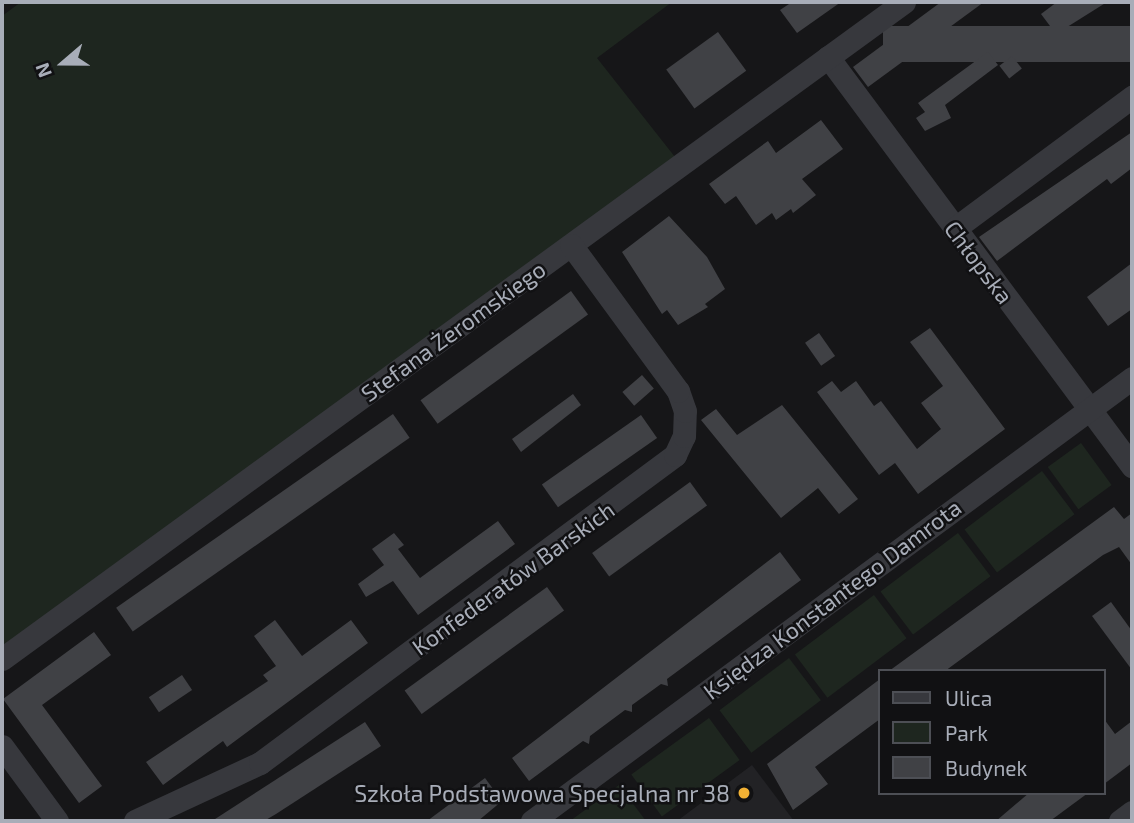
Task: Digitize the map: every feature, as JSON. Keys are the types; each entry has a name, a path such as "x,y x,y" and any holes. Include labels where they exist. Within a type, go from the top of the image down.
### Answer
{"street":[{"name":"Stefana Żeromskiego","path":"2,659 904,2"},
{"name":"Chłopska","path":"828,58 1132,466"},
{"path":"954,229 1132,97"},
{"name":"Konfederatów Barskich","path":"135,821 260,763 675,455 684,436 685,411 678,391 570,245"},
{"name":"Księdza Konstantego Damrota","path":"532,821 1132,378"},
{"path":"2,746 57,821"},
{"path":"1120,821 1132,812"}],"shaded area":[{"name":"Szkoła Podstawowa Specjalna nr 38","path":"752,765 794,821 677,821"}],"green space":[{"path":"21,2 672,2 597,58 675,157 2,652 2,16"},
{"path":"1081,443 1112,485 1078,509 1048,467"},
{"path":"1042,471 1074,514 997,573 965,529"},
{"path":"958,533 990,576 913,635 881,591"},
{"path":"874,595 906,638 827,698 795,655"},
{"path":"789,658 821,700 751,753 720,710"},
{"path":"709,718 740,760 662,816 631,774"},
{"path":"619,785 646,821 570,821"}],"building":[{"path":"792,2 841,2 797,33 780,10"},
{"path":"941,2 984,2 868,87 853,67"},
{"path":"1057,2 1107,2 1056,34 1041,14"},
{"path":"883,26 1132,26 1132,62 883,62"},
{"path":"718,32 746,71 694,108 666,70"},
{"path":"988,52 998,65 945,105 951,118 925,131 916,118 925,112 918,103"},
{"path":"1012,56 1022,69 1009,78 999,66"},
{"path":"821,120 843,149 802,179 816,195 793,213 791,209 776,220 772,213 756,225 736,196 725,204 709,184 768,141 776,153"},
{"path":"1132,132 1132,168 1111,184 1107,179 997,261 979,237"},
{"path":"669,216 707,257 725,289 705,304 708,307 678,325 667,310 662,314 622,252"},
{"path":"1132,263 1132,309 1108,326 1087,297"},
{"path":"571,291 588,314 438,424 421,400"},
{"path":"930,328 1005,429 918,494 895,463 879,475 817,392 832,381 841,392 856,381 874,406 881,401 917,449 941,429 921,403 943,386 910,342"},
{"path":"819,333 835,356 821,366 805,343"},
{"path":"642,375 654,389 634,406 622,392"},
{"path":"573,394 581,405 521,452 512,439"},
{"path":"782,405 858,499 839,514 818,488 781,518 701,420 716,409 737,435"},
{"path":"393,414 410,438 133,632 116,608"},
{"path":"641,415 657,438 558,507 542,484"},
{"path":"690,482 707,505 609,577 592,553"},
{"path":"1114,507 1124,519 1132,513 1132,565 1119,547 1103,555 948,669 892,669"},
{"path":"498,521 515,544 418,615 393,581 366,597 358,584 384,565 372,549 394,533 404,545 398,549 420,578"},
{"path":"780,552 801,580 667,679 668,686 661,684 632,705 632,712 625,710 590,736 589,744 583,741 529,781 512,758"},
{"path":"547,587 564,610 422,714 405,690"},
{"path":"1111,602 1132,631 1132,670 1092,616"},
{"path":"275,620 302,656 351,620 368,643 227,747 223,741 163,785 146,762 268,681 263,675 276,666 254,636"},
{"path":"94,632 111,655 42,705 102,786 79,803 3,699"},
{"path":"182,675 192,690 159,712 149,697"},
{"path":"878,681 878,720 815,767 828,784 793,810 767,764"},
{"path":"1132,721 1132,763 1106,782 1106,722 1115,734"},
{"path":"365,722 381,746 276,814 264,821 212,821"},
{"path":"485,778 502,801 478,821 427,821"},
{"path":"1027,795 1085,795 1050,821 996,821"}],"place":[{"name":"Szkoła Podstawowa Specjalna nr 38","path":"744,793"}]}
